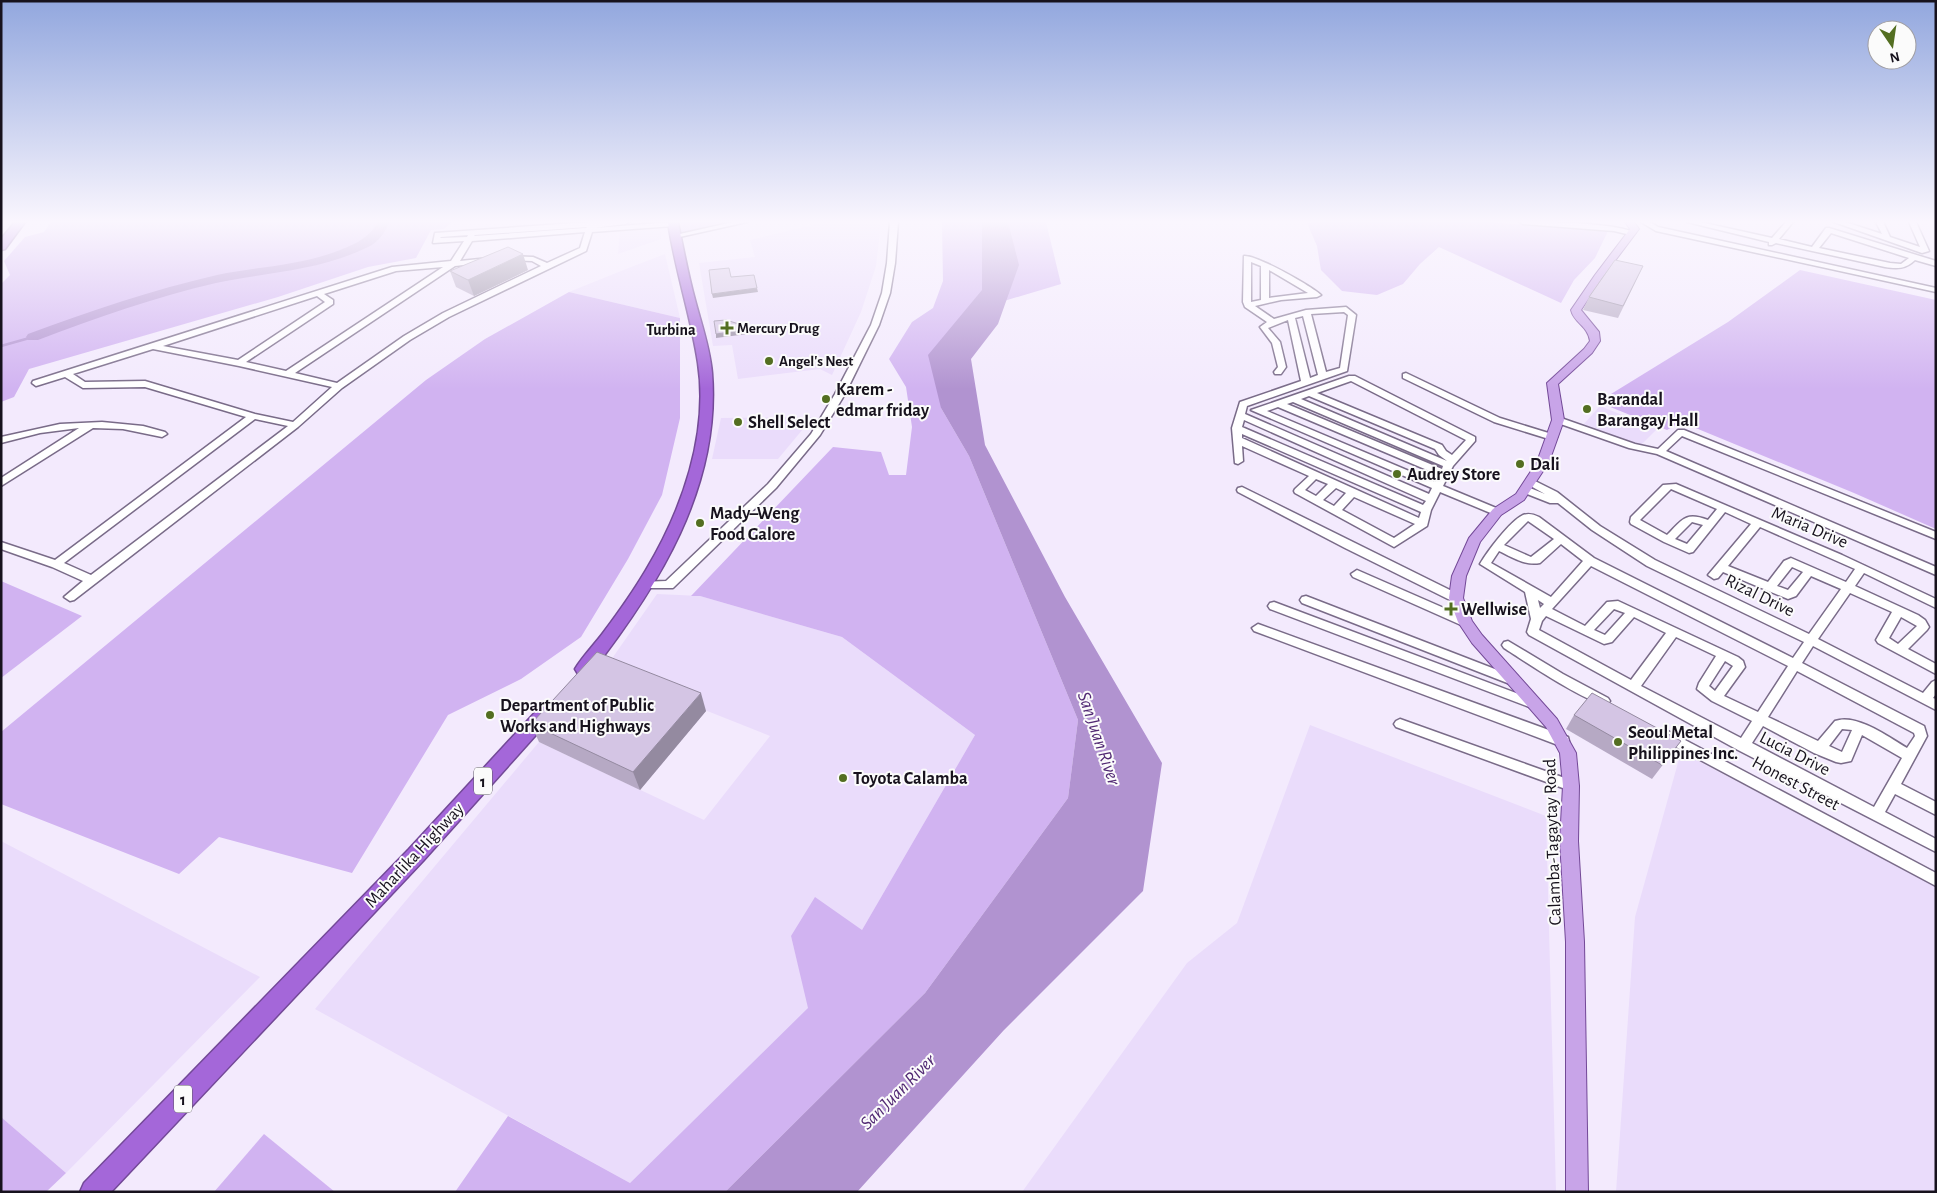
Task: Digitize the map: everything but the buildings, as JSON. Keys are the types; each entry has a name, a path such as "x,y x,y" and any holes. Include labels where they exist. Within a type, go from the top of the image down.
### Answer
{"highway":[{"name":"Maharlika Highway","path":"93,1192 416,854 565,692 621,622 645,585 681,518 702,453 708,414 707,385 702,351 685,278"}],"main road":[{"path":"1456,598 1459,576 1474,542 1497,512 1520,497 1543,462 1558,420 1552,383 1588,351 1596,341 1594,332 1577,314 1576,310 1598,278"},
{"name":"Calamba-Tagaytay Road","path":"1456,598 1465,622 1477,639 1537,706 1563,740 1570,762 1569,841 1575,942 1577,1192"}],"street":[{"path":"36,383 369,278"},
{"path":"286,375 432,278"},
{"path":"70,597 295,425 339,386 407,338 446,315 523,278"},
{"path":"645,585 669,585 772,486 815,435 840,394 874,325 886,293 889,278"},
{"path":"1248,278 1248,305"},
{"path":"1265,278 1264,298 1266,301"},
{"path":"1275,278 1281,286 1298,297 1317,295"},
{"path":"1877,278 1936,290"},
{"path":"1248,305 1266,301 1281,286 1297,283 1338,308"},
{"path":"1297,283 1298,297"},
{"path":"238,363 330,302 319,294"},
{"path":"1248,305 1272,322"},
{"path":"1243,404 1344,369 1352,315 1346,309 1338,308 1306,312 1272,322 1264,327 1276,342 1282,367 1278,372"},
{"path":"1306,312 1323,376"},
{"path":"1291,316 1306,382"},
{"path":"152,346 339,386"},
{"path":"67,374 82,385 145,384 252,416 295,425"},
{"path":"1406,376 1497,420 1552,437"},
{"path":"1259,411 1352,378 1472,439 1449,466 1426,510 1423,524 1394,543 1298,491 1315,476"},
{"path":"1310,393 1440,447 1449,466"},
{"path":"1293,399 1449,466"},
{"path":"1243,404 1497,512"},
{"path":"1238,461 1238,428 1243,404"},
{"path":"1278,404 1449,466"},
{"path":"1240,415 1431,499"},
{"path":"56,564 252,416"},
{"path":"1558,420 1632,446 1660,452 1936,570"},
{"path":"1,440 67,425 147,429 162,434"},
{"path":"1,483 91,425"},
{"path":"1238,428 1426,510"},
{"path":"1660,452 1681,432 1936,536"},
{"path":"1238,440 1423,524"},
{"path":"1316,501 1334,484"},
{"name":"Rizal Drive","path":"1528,486 1574,509 1596,528 1650,563 1811,640 1930,702"},
{"name":"Maria Drive","path":"1668,540 1635,522 1635,520 1669,486 1723,508 1936,604"},
{"path":"1242,490 1349,546 1456,598"},
{"path":"1335,511 1353,492"},
{"path":"1710,524 1696,519 1689,519 1668,540 1689,549 1710,524 1723,508"},
{"path":"1632,612 1608,639 1600,639 1586,632 1549,607 1530,591 1485,564 1497,546 1525,518 1530,517 1590,561 1796,664 1920,730 1921,736 1876,815"},
{"path":"1757,524 1718,571 1788,595 1792,593 1810,570"},
{"path":"1497,546 1530,561 1536,560 1560,539"},
{"path":"1,544 56,564 91,580"},
{"path":"1537,619 1590,561"},
{"path":"1769,588 1791,562 1922,623 1923,627 1899,650"},
{"path":"1743,746 1811,640 1861,569"},
{"path":"1358,574 1465,622"},
{"path":"1530,591 1537,619"},
{"path":"1306,600 1515,682"},
{"path":"1586,632 1613,604 1734,660 1739,664 1739,667 1716,698"},
{"path":"1274,606 1537,706"},
{"path":"1898,611 1882,640 1936,670"},
{"name":"Lucia Drive","path":"1537,619 1533,632 1743,746 1936,846"},
{"path":"1258,628 1563,740"},
{"path":"1633,687 1674,632"},
{"path":"1508,645 1559,677 1612,705"},
{"path":"1723,655 1703,686 1706,692 1716,698 1841,758 1846,757 1859,728"},
{"path":"1930,702 1936,685"},
{"path":"1819,749 1839,724 1849,723 1908,756"},
{"path":"1400,724 1571,786"},
{"name":"Honest Street","path":"1656,729 1936,880"},
{"path":"1893,786 1936,809"}],"shaded area":[{"path":"7,278 336,278 278,297 29,369 14,397 1,402 1,284"},
{"path":"605,278 671,278 680,318 569,292"},
{"path":"701,278 872,278 861,312 832,375 820,369 738,379 732,345 713,346"},
{"path":"943,278 1059,278 1061,284 964,313 941,408 969,456 1078,720 1068,798 925,993 725,1192 455,1192 508,1116 630,1183 808,1008 791,936 815,897 862,930 975,735 842,637 700,596 691,596 833,447 881,452 889,475 906,475 912,427 906,387 889,359 912,322 933,308"},
{"path":"1329,278 1408,278 1403,284 1377,295 1342,291"},
{"path":"1506,278 1576,278 1561,303"},
{"path":"1789,278 1835,278 1936,300 1936,529 1681,422 1667,430 1598,402 1728,322"},
{"path":"569,292 680,318 680,418 662,495 628,559 581,637 521,679 448,715 352,873 219,837 179,874 1,804 1,732 426,380 485,339"},
{"path":"1600,406 1657,429 1640,446 1584,424"},
{"path":"813,417 778,459 712,459 721,418"},
{"path":"1,581 82,616 1,678"},
{"path":"657,594 700,596 842,637 975,735 862,930 791,936 809,1008 630,1183 315,1009 539,742 704,820 770,736 604,670"},
{"path":"1310,725 1546,816 1556,1192 1022,1192 1187,963 1237,923"},
{"path":"1681,752 1936,886 1936,1192 1616,1192 1635,917"},
{"path":"1,841 260,977 66,1173 1,1117"},
{"path":"1,1117 66,1173 46,1192 1,1192"},
{"path":"264,1134 335,1192 214,1192"}],"water":[{"name":"San Juan River","path":"982,278 1014,278 998,324 971,359 985,445 1065,597 1162,763 1143,891 1004,1030 857,1192 725,1192 925,993 1068,798 1078,720 969,456 941,408 928,355 982,290"}],"waterway":[{"path":"33,337 148,297 226,278"},
{"path":"1,346 33,337"}],"place":[{"name":"Mercury Drug","path":"727,328"},
{"name":"Angel's Nest","path":"769,361"},
{"name":"Karem - edmar friday","path":"826,399"},
{"name":"Barandal Barangay Hall","path":"1587,409"},
{"name":"Shell Select","path":"738,422"},
{"name":"Dali","path":"1520,464"},
{"name":"Audrey Store","path":"1397,474"},
{"name":"Mady–Weng Food Galore","path":"700,523"},
{"name":"Wellwise","path":"1451,609"},
{"name":"Department of Public Works and Highways","path":"490,715"},
{"name":"Seoul Metal Philippines Inc.","path":"1618,742"},
{"name":"Toyota Calamba","path":"843,778"}],"district":[{"name":"Turbina","path":"671,329"}]}
